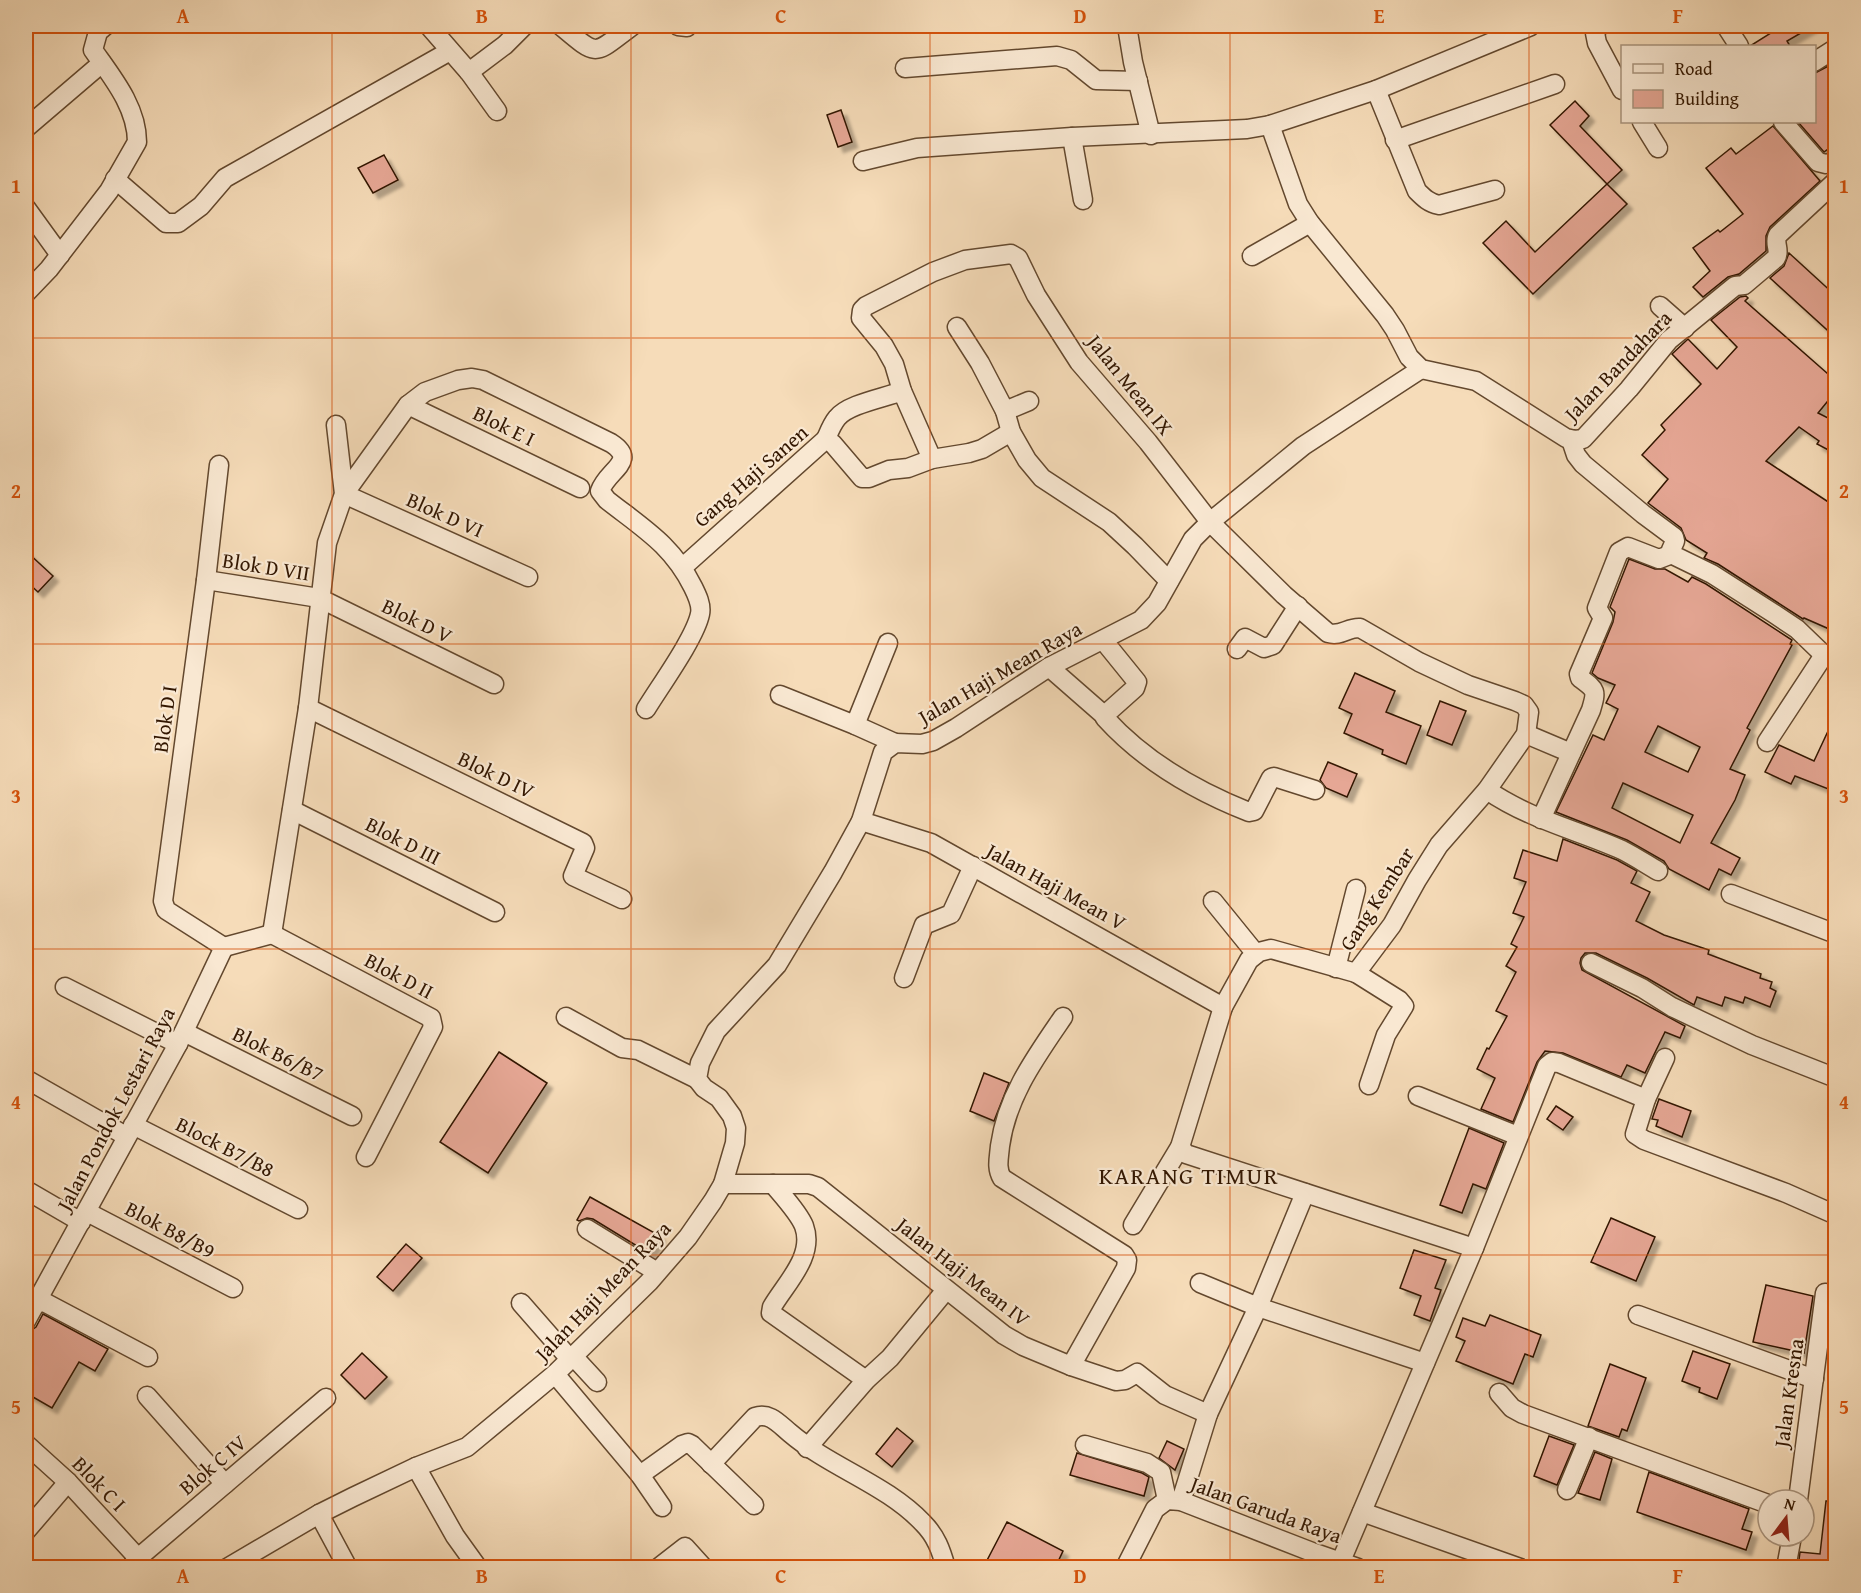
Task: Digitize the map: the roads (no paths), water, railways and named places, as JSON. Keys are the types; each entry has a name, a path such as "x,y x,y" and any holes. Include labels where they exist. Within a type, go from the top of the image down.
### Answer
{"street":[{"path":"28,286 60,255 109,191 138,139 131,111 93,50 98,32 105,26"},
{"path":"429,26 469,72 497,111"},
{"path":"469,72 524,26"},
{"path":"561,26 593,50 605,46 632,26"},
{"path":"1127,26 1151,135"},
{"path":"863,161 917,148 1072,137 1247,129 1270,125 1376,90 1531,26"},
{"path":"1599,26 1595,38 1621,86"},
{"path":"1726,26 1738,45"},
{"path":"1816,61 1836,48"},
{"path":"115,179 166,223 178,224 201,206 225,178 450,51"},
{"path":"905,68 1057,56 1071,60 1096,80 1138,81"},
{"path":"26,128 102,63"},
{"path":"1395,140 1555,84"},
{"path":"1376,90 1417,191 1430,203 1439,205 1495,190"},
{"path":"1643,123 1658,148"},
{"path":"1784,123 1818,162 1829,164 1836,161"},
{"path":"1270,125 1298,204 1310,223 1385,315 1409,357 1421,369"},
{"path":"1072,137 1083,201"},
{"name":"Jalan Bandahara","path":"1421,369 1476,381 1571,440 1583,439 1629,390 1669,340 1735,286 1744,285 1776,258 1779,252 1776,241 1778,235 1836,181"},
{"path":"26,208 60,255"},
{"path":"1252,256 1310,223"},
{"name":"Jalan Mean IX","path":"902,391 894,364 884,346 861,318 862,310 933,272 965,260 1011,254 1018,258 1036,295 1079,362 1148,442 1215,527 1328,633 1338,634 1360,628 1419,662 1468,685 1524,705 1529,712"},
{"path":"1660,306 1684,328"},
{"path":"957,327 980,363 1005,411 1011,432 1027,460 1042,478 1109,522 1168,581"},
{"name":"Jalan Haji Mean Raya","path":"895,743 922,744 933,741 956,729 1049,667 1141,620 1157,603 1193,539 1215,527 1303,446 1421,369"},
{"path":"224,947 272,934 308,708 327,543 344,494 408,405 425,392 458,380 472,378 483,380 619,448 623,456 618,466 603,482 600,491 607,500 666,546 683,567 698,596 700,611 696,627 646,709"},
{"path":"826,439 837,417 850,407 902,391 933,459"},
{"path":"1005,411 1029,401"},
{"name":"Blok E I","path":"408,405 580,488"},
{"path":"336,425 344,494"},
{"name":"Gang Haji Sanen","path":"683,567 826,439 862,478 869,478 890,470 908,468 933,459 982,449 1011,432"},
{"path":"1571,440 1576,455 1583,464 1642,514 1674,537 1672,554"},
{"name":"Blok D I","path":"219,465 163,901 166,910 224,947"},
{"name":"Blok D VI","path":"344,494 528,577"},
{"path":"1541,819 1596,695 1594,689 1580,678 1579,674 1603,618 1597,608 1619,552 1628,547 1659,560 1672,554"},
{"path":"1672,554 1712,573 1797,629 1830,654 1767,742"},
{"name":"Blok D VII","path":"206,580 319,598"},
{"name":"Blok D V","path":"319,598 494,684"},
{"path":"1237,649 1245,638 1264,648 1274,645 1298,606"},
{"path":"1103,640 1137,682 1135,688 1105,716"},
{"path":"855,725 888,643"},
{"path":"1049,667 1105,716 1125,740 1152,761 1186,781 1250,812 1254,811 1271,778 1278,778 1315,790"},
{"path":"697,1079 700,1064 716,1031 777,965 833,872 861,821 883,752 895,743 780,695"},
{"name":"Blok D IV","path":"308,708 583,843 585,848 573,876 622,899"},
{"name":"Gang Kembar","path":"1256,954 1271,949 1356,973 1392,925 1439,845 1487,790 1526,734 1529,712"},
{"path":"1526,734 1571,753"},
{"path":"1487,790 1507,804 1623,851 1658,871"},
{"name":"Blok D III","path":"292,810 495,912"},
{"name":"Jalan Haji Mean V","path":"861,821 931,843 1223,1007"},
{"path":"904,978 924,925 932,920 946,918 951,914 973,866"},
{"path":"1336,968 1356,889"},
{"path":"1731,894 1836,934"},
{"path":"1133,1225 1180,1147 1223,1007 1249,960 1256,954 1213,901"},
{"name":"Blok D II","path":"272,934 431,1018 433,1027 366,1157"},
{"name":"Jalan Pondok Lestari Raya","path":"26,1321 30,1302 84,1217 181,1038 224,947"},
{"path":"1591,963 1752,1045 1836,1078"},
{"path":"1356,973 1402,1001 1404,1006 1386,1035 1369,1085"},
{"name":"Blok B6/B7","path":"65,987 352,1116"},
{"name":"Jalan Haji Mean Raya","path":"228,1568 319,1514 416,1467 467,1447 555,1374 657,1272 688,1237 723,1184 735,1143 736,1128 732,1116 719,1098 704,1088 697,1079 638,1050 622,1048 566,1017"},
{"path":"1063,1017 1023,1075 1012,1100 1002,1131 998,1172 1002,1178 1080,1226 1127,1260 1126,1268 1071,1366"},
{"path":"1665,1058 1646,1099 1635,1134 1644,1140 1785,1193 1836,1215"},
{"path":"1349,1564 1362,1512 1474,1248 1547,1065 1552,1062 1559,1063 1646,1099"},
{"name":"Block B7/B8","path":"26,1079 129,1131 297,1209"},
{"path":"1418,1095 1518,1136"},
{"path":"1180,1147 1186,1154 1474,1248"},
{"name":"Jalan Haji Mean IV","path":"723,1184 808,1184 818,1187 1004,1335 1023,1346 1071,1366 1121,1382 1137,1373 1165,1395 1208,1414"},
{"path":"773,1184 804,1224 806,1248 801,1263 772,1307 771,1313 866,1380"},
{"name":"Blok B8/B9","path":"26,1190 233,1288"},
{"path":"1174,1501 1208,1414 1258,1307 1305,1193"},
{"path":"587,1229 657,1272"},
{"path":"1200,1282 1258,1307 1425,1363"},
{"path":"807,1448 866,1380 890,1358 946,1290"},
{"name":"Jalan Kresna","path":"1800,1488 1825,1293"},
{"path":"30,1302 44,1302 148,1358"},
{"path":"521,1304 571,1358 597,1382"},
{"path":"1638,1315 1814,1379"},
{"path":"555,1374 640,1475 662,1507"},
{"path":"1499,1393 1512,1408 1522,1414 1756,1500"},
{"path":"147,1396 225,1484"},
{"name":"Blok C IV","path":"134,1563 326,1398"},
{"path":"711,1464 755,1417 762,1415 772,1418 807,1448 896,1499 923,1523 938,1542 946,1568"},
{"path":"1567,1490 1589,1437"},
{"path":"640,1475 682,1444 688,1443 754,1505"},
{"name":"Blok C I","path":"26,1444 68,1482 134,1563"},
{"path":"1085,1445 1147,1463 1161,1472 1174,1501"},
{"path":"416,1467 455,1536 478,1568"},
{"path":"26,1531 68,1482"},
{"name":"Jalan Garuda Raya","path":"1125,1568 1155,1509 1174,1501 1308,1560 1349,1564"},
{"path":"1362,1512 1520,1568"},
{"path":"319,1514 348,1568"},
{"path":"658,1568 685,1548 704,1568"},
{"path":"1786,1568 1790,1548"}],"district":[{"name":"KARANG TIMUR","path":"1189,1176"}]}
